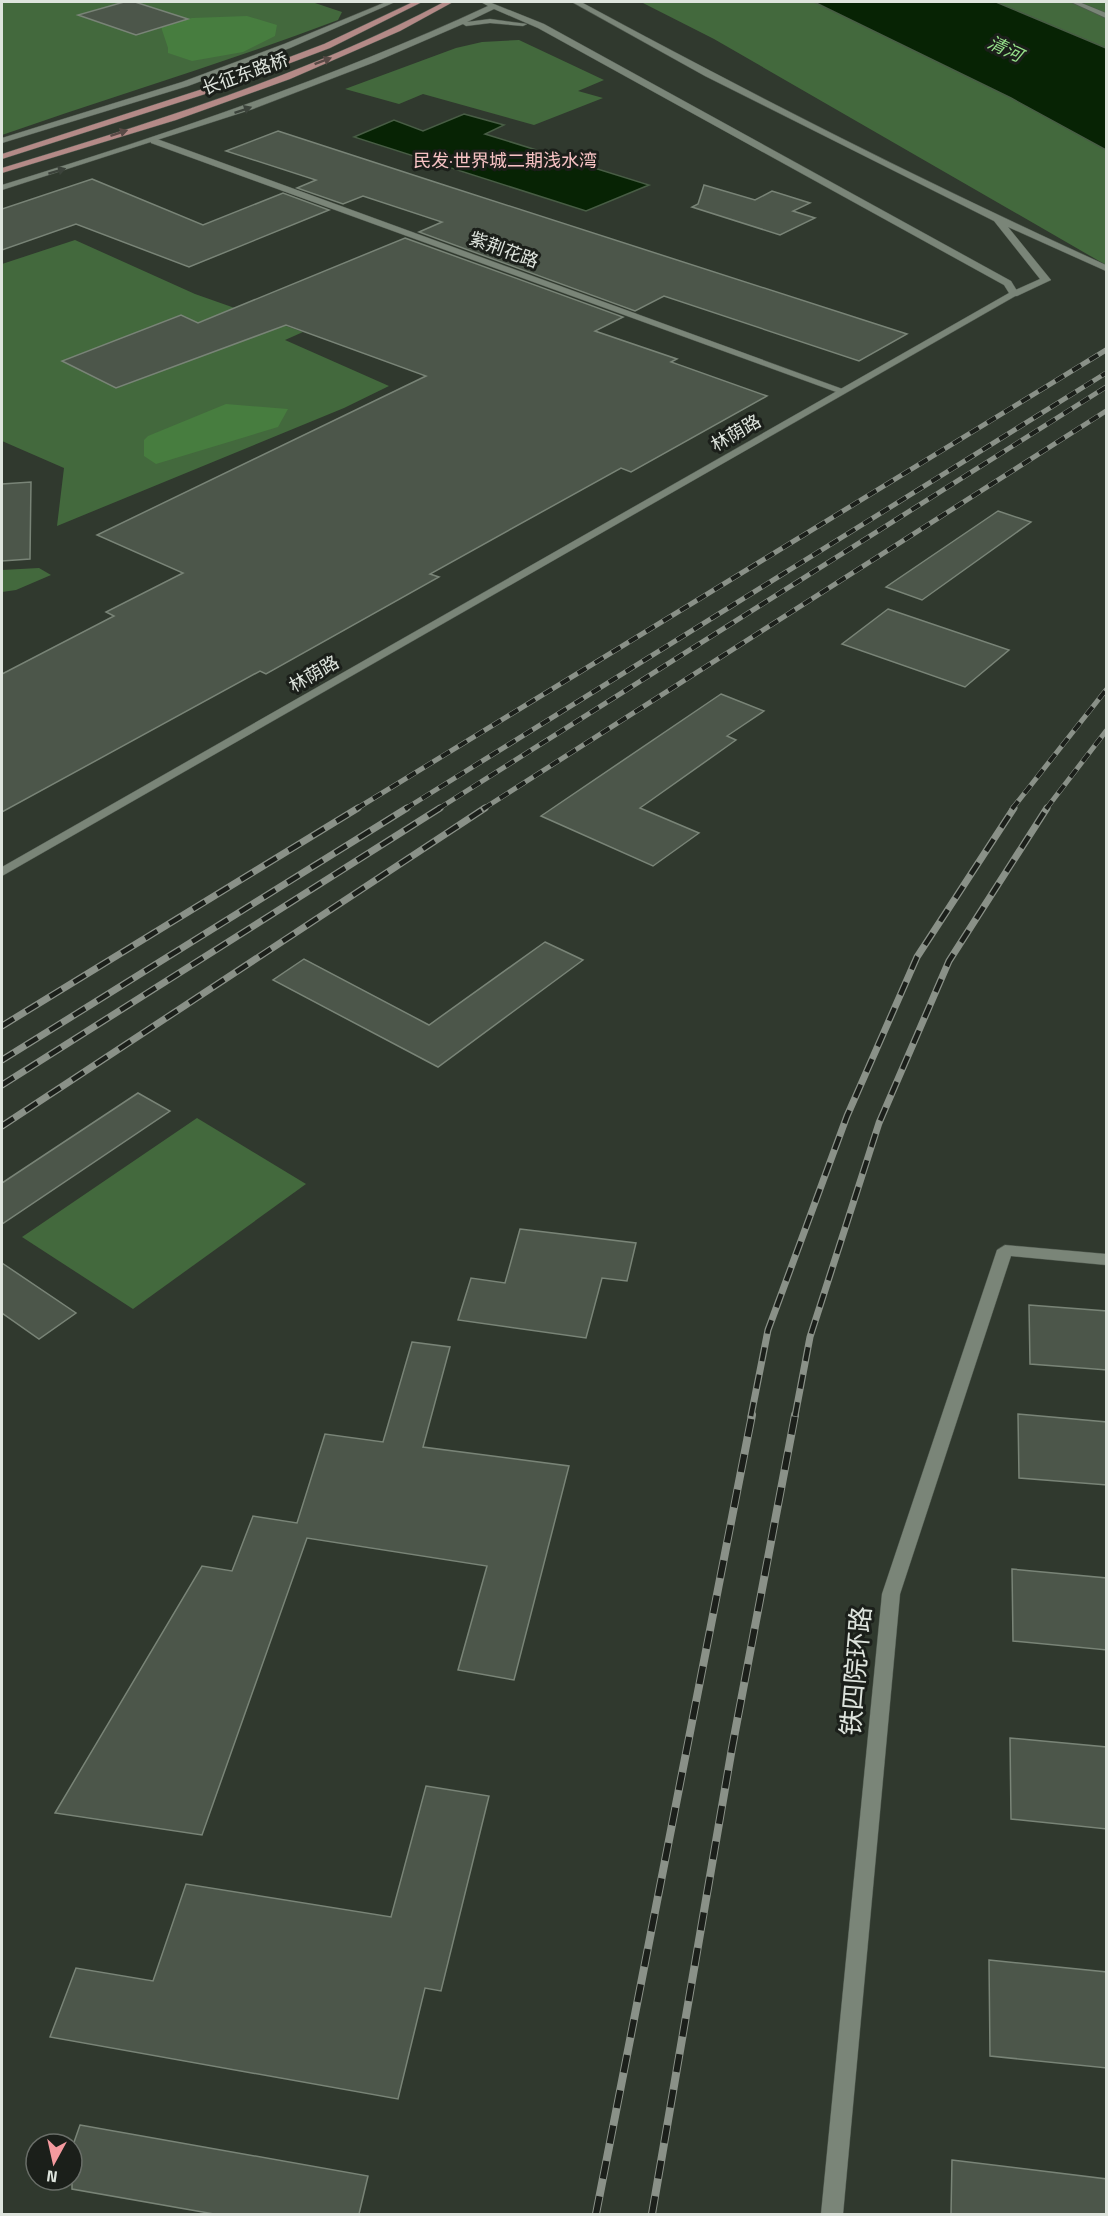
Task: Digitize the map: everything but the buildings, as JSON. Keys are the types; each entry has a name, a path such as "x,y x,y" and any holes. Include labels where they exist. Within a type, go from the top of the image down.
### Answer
{"main road":[{"name":"长征东路桥","path":"2,157 221,86 327,46 418,2"},
{"name":"长征东路桥","path":"2,171 256,87 351,50 413,22 449,2"}],"street":[{"path":"2,141 185,84 287,46 391,2"},
{"path":"576,2 708,74 997,219 1107,268"},
{"path":"1074,2 1107,16"},
{"path":"437,33 488,4 541,26 1008,283 1014,294"},
{"path":"2,188 154,141 297,92 437,33 469,23 490,21 541,26"},
{"name":"紫荆花路","path":"154,141 843,391"},
{"name":"林荫路","path":"2,872 1014,294 1046,280 997,219"},
{"name":"铁四院环路","path":"832,2214 891,1594 1005,1250 1107,1260"}],"shaded area":[{"path":"2,2 312,2 342,12 338,20 297,35 2,135"},
{"path":"641,2 814,2 1011,98 1106,150 1106,265 714,39"},
{"path":"996,2 1106,2 1106,48"},
{"path":"519,40 604,80 578,91 603,98 534,125 423,94 399,104 345,89 456,48 482,42"},
{"path":"75,240 195,294 303,332 285,340 389,386 344,408 57,526 64,468 2,441 2,264"},
{"path":"39,568 51,575 16,590 2,592 2,570"},
{"path":"197,1118 306,1184 133,1309 22,1237"}],"green space":[{"path":"247,16 277,25 275,36 243,52 192,61 168,53 161,27 192,18"},
{"path":"226,404 288,409 278,427 156,464 144,456 144,440 148,436"}],"water":[{"name":"清河","path":"814,2 996,2 1106,48 1106,150 1011,98"},
{"path":"464,114 504,125 485,134 649,185 586,211 354,137 394,120 423,131"}],"railway":[{"path":"356,809 1106,350"},
{"path":"405,809 1106,373"},
{"path":"438,809 1106,387"},
{"path":"483,809 1106,411"},
{"path":"1012,809 1106,690"},
{"path":"1046,809 1106,731"},
{"path":"2,1026 358,808"},
{"path":"2,1060 407,808"},
{"path":"2,1085 440,808"},
{"path":"2,1126 485,808"},
{"path":"751,1416 768,1330 847,1116 917,957 1014,808"},
{"path":"795,1416 810,1337 879,1123 949,961 1047,808"},
{"path":"596,2214 752,1415"},
{"path":"652,2214 732,1748 795,1415"}],"district":[{"name":"民发·世界城二期浅水湾","path":"505,161"}]}
